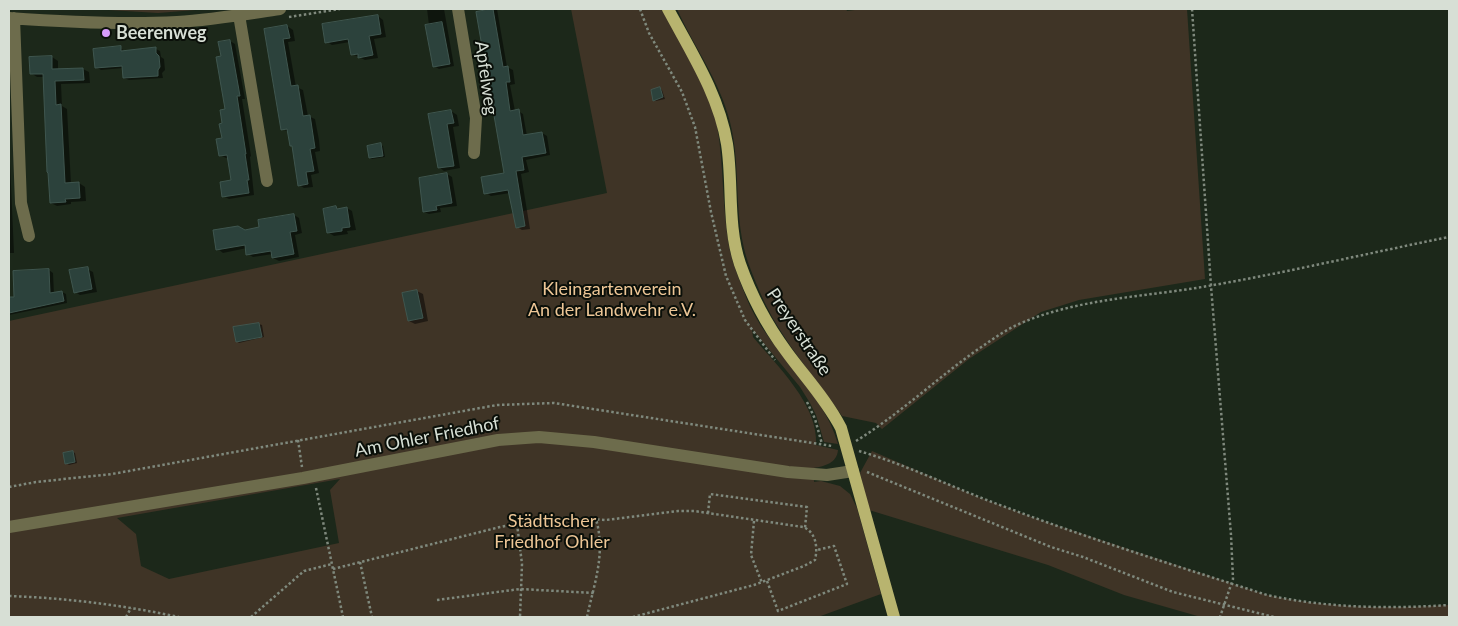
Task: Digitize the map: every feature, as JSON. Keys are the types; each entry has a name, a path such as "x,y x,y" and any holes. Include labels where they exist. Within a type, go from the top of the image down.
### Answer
{"main road":[{"name":"Preyerstraße","path":"668,9 711,92 723,122 727,145 734,238 739,261 752,295 767,324 834,414 841,428 894,617"}],"street":[{"path":"30,236 21,203 11,18 130,24 180,22 239,16 280,9"},
{"name":"Apfelweg","path":"458,9 476,118 474,153"},
{"path":"239,16 267,181"},
{"name":"Am Ohler Friedhof","path":"9,526 309,477 498,440 539,437 594,442 788,472 828,475 853,471"}],"path":[{"path":"1192,9 1211,286 1231,535 1232,579 1220,617"},
{"path":"9,488 36,482 112,474 497,405 554,403 841,448 847,447 875,430 959,363 997,336 1017,324 1037,316 1078,306 1211,286 1449,237"},
{"path":"298,440 332,564 343,617"},
{"path":"847,447 877,456 1040,520 1267,595 1297,602 1333,606 1409,608 1449,605"},
{"path":"853,471 868,473 1051,547 1174,592 1274,617"},
{"path":"708,514 710,494 807,507 805,528"},
{"path":"333,569 517,524 544,520 614,519 678,511 805,528 813,534 816,550 815,560 811,563 762,583 633,617"},
{"path":"587,617 600,562 601,546 596,519"},
{"path":"754,521 750,555 762,583"},
{"path":"517,524 522,564 520,617"},
{"path":"767,581 778,610 847,584 834,546 816,550"},
{"path":"360,562 372,617"},
{"path":"251,617 304,571 332,564"},
{"path":"437,600 520,589 594,593"},
{"path":"9,596 52,597 179,617"},
{"path":"126,617 131,608"}],"green space":[{"path":"92,9 208,9 158,13"},
{"path":"571,9 662,9 708,96 713,111 721,155 729,246 746,297 755,317 767,335 820,405 831,424 838,444 824,442 816,415 800,387 752,329 753,337 784,373 804,401 811,415 816,445 838,450 833,461 814,468 814,482 821,481 840,486 850,494 857,508 881,594 818,617 9,617 9,321 607,193","holes":["340,479 330,490 339,543 169,579 141,566 136,534 117,518"]},
{"path":"677,9 846,9 847,11 862,9 1187,9 1205,279 1079,300 1041,312 969,359 882,429 876,423 842,416 782,333 756,283 744,247 739,211 734,140 726,107"},
{"path":"872,451 976,496 1032,517 1267,595 1335,605 1403,607 1449,605 1449,617 1201,617 1124,595 1048,565 869,510 860,473"}],"building":[{"path":"493,9 503,67 508,66 510,82 506,82 510,111 519,109 523,135 542,132 546,153 522,157 524,170 516,171 525,226 516,228 508,190 484,194 481,177 504,173 476,12"},
{"path":"378,15 381,34 369,36 373,55 358,58 358,54 351,55 348,39 325,43 322,24"},
{"path":"442,22 450,64 433,67 425,25"},
{"path":"287,25 290,38 283,39 291,86 298,85 303,116 310,115 315,148 310,149 314,171 306,172 308,184 298,186 292,146 290,146 287,129 281,130 264,29"},
{"path":"230,40 240,96 237,96 246,154 249,193 222,197 220,182 231,180 227,155 219,156 216,139 222,138 219,124 222,123 220,110 225,109 216,57 221,56 218,42"},
{"path":"121,46 121,51 156,47 160,67 158,76 123,78 122,66 95,68 93,49"},
{"path":"52,56 52,69 83,68 84,80 55,81 56,105 61,104 65,183 79,182 80,198 65,199 66,202 50,203 43,74 30,74 29,57"},
{"path":"660,87 663,97 653,101 651,90"},
{"path":"451,110 454,123 447,124 454,166 438,168 428,114"},
{"path":"381,143 383,156 369,158 367,146"},
{"path":"447,173 452,203 436,206 437,210 423,212 419,178"},
{"path":"336,206 337,209 347,207 350,227 342,228 342,231 327,233 323,209"},
{"path":"294,214 297,231 290,232 294,254 272,258 271,251 246,255 245,245 216,250 213,230 238,226 245,230 259,227 258,220"},
{"path":"88,267 92,289 74,293 69,270"},
{"path":"49,269 50,293 62,291 64,301 9,313 9,297 14,297 13,271"},
{"path":"417,290 423,318 408,321 402,293"},
{"path":"259,323 262,337 236,342 233,327"},
{"path":"73,451 75,462 65,464 63,453"}],"place":[{"name":"Beerenweg","path":"106,33"}],"park label":[{"name":"Kleingartenverein An der Landwehr e.V.","path":"612,299"},
{"name":"Städtischer Friedhof Ohler","path":"552,531"}]}
